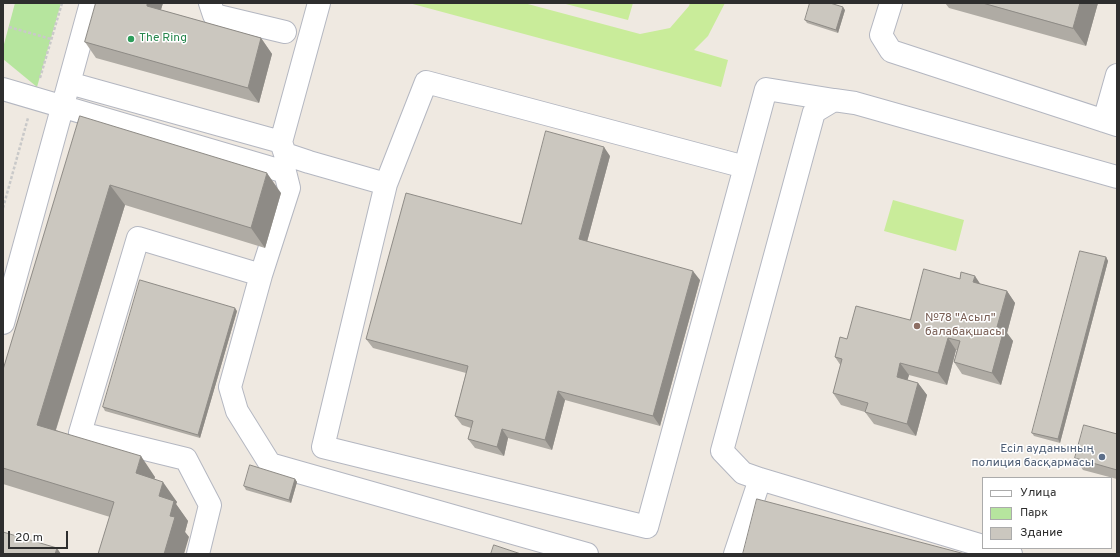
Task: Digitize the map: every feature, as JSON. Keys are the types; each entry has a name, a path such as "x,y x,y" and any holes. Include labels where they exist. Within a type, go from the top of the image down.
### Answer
{"lane":[{"path":"3,323 91,3"},
{"path":"210,3 214,15 285,32"},
{"path":"320,3 281,142 285,154 386,184"},
{"path":"891,3 881,35 891,51 1111,123 1117,75"},
{"path":"745,167 426,82 386,184 323,447 647,527 745,167 766,89 854,103 1117,177"},
{"path":"69,83 281,142"},
{"path":"3,89 285,172 289,188 260,276 230,387 237,411 270,464 587,554"},
{"path":"834,100 814,112 722,451 743,473 982,546"},
{"path":"198,554 210,504 186,459 80,433 138,238 260,276"},
{"path":"735,554 760,479"},
{"path":"992,549 1011,554"}],"path":[{"path":"9,27 51,39"}],"green space":[{"path":"15,3 61,3 37,87 3,59 3,48"},
{"path":"409,3 524,3 640,34 670,28 690,3 725,3 708,36 694,50 728,60 721,87"},
{"path":"562,3 633,3 628,20"},
{"path":"893,200 964,220 956,251 884,231"}],"building":[{"path":"96,3 147,3 147,6 261,38 248,88 85,42"},
{"path":"810,3 830,3 843,7 836,30 805,20"},
{"path":"983,3 1080,3 1073,28"},
{"path":"80,116 267,173 251,228 110,185 37,425 141,456 136,473 163,482 159,496 174,501 170,516 175,517 164,554 98,554 114,502 3,468 3,370"},
{"path":"546,131 604,147 579,239 693,271 653,416 558,391 545,440 502,429 497,447 468,439 473,421 455,416 468,366 366,339 406,193 521,224"},
{"path":"1080,251 1106,257 1058,439 1032,433"},
{"path":"924,269 960,279 961,272 975,276 973,282 1007,291 997,327 1004,329 992,373 954,362 960,341 948,338 938,373 900,363 897,377 918,383 907,424 865,412 868,403 833,393 842,359 835,357 840,337 847,339 856,306 910,320"},
{"path":"140,280 235,308 198,435 103,407"},
{"path":"1084,425 1117,434 1117,470 1075,458"},
{"path":"250,465 295,479 289,500 244,486"},
{"path":"757,499 965,554 743,554"},
{"path":"3,532 57,548 55,554 3,554"},
{"path":"494,545 521,554 491,554"}],"place":[{"name":"The Ring","path":"131,39"},
{"name":"№78 \"Асыл\" балабақшасы","path":"917,326"},
{"name":"Есіл ауданының полиция басқармасы","path":"1102,457"}]}
